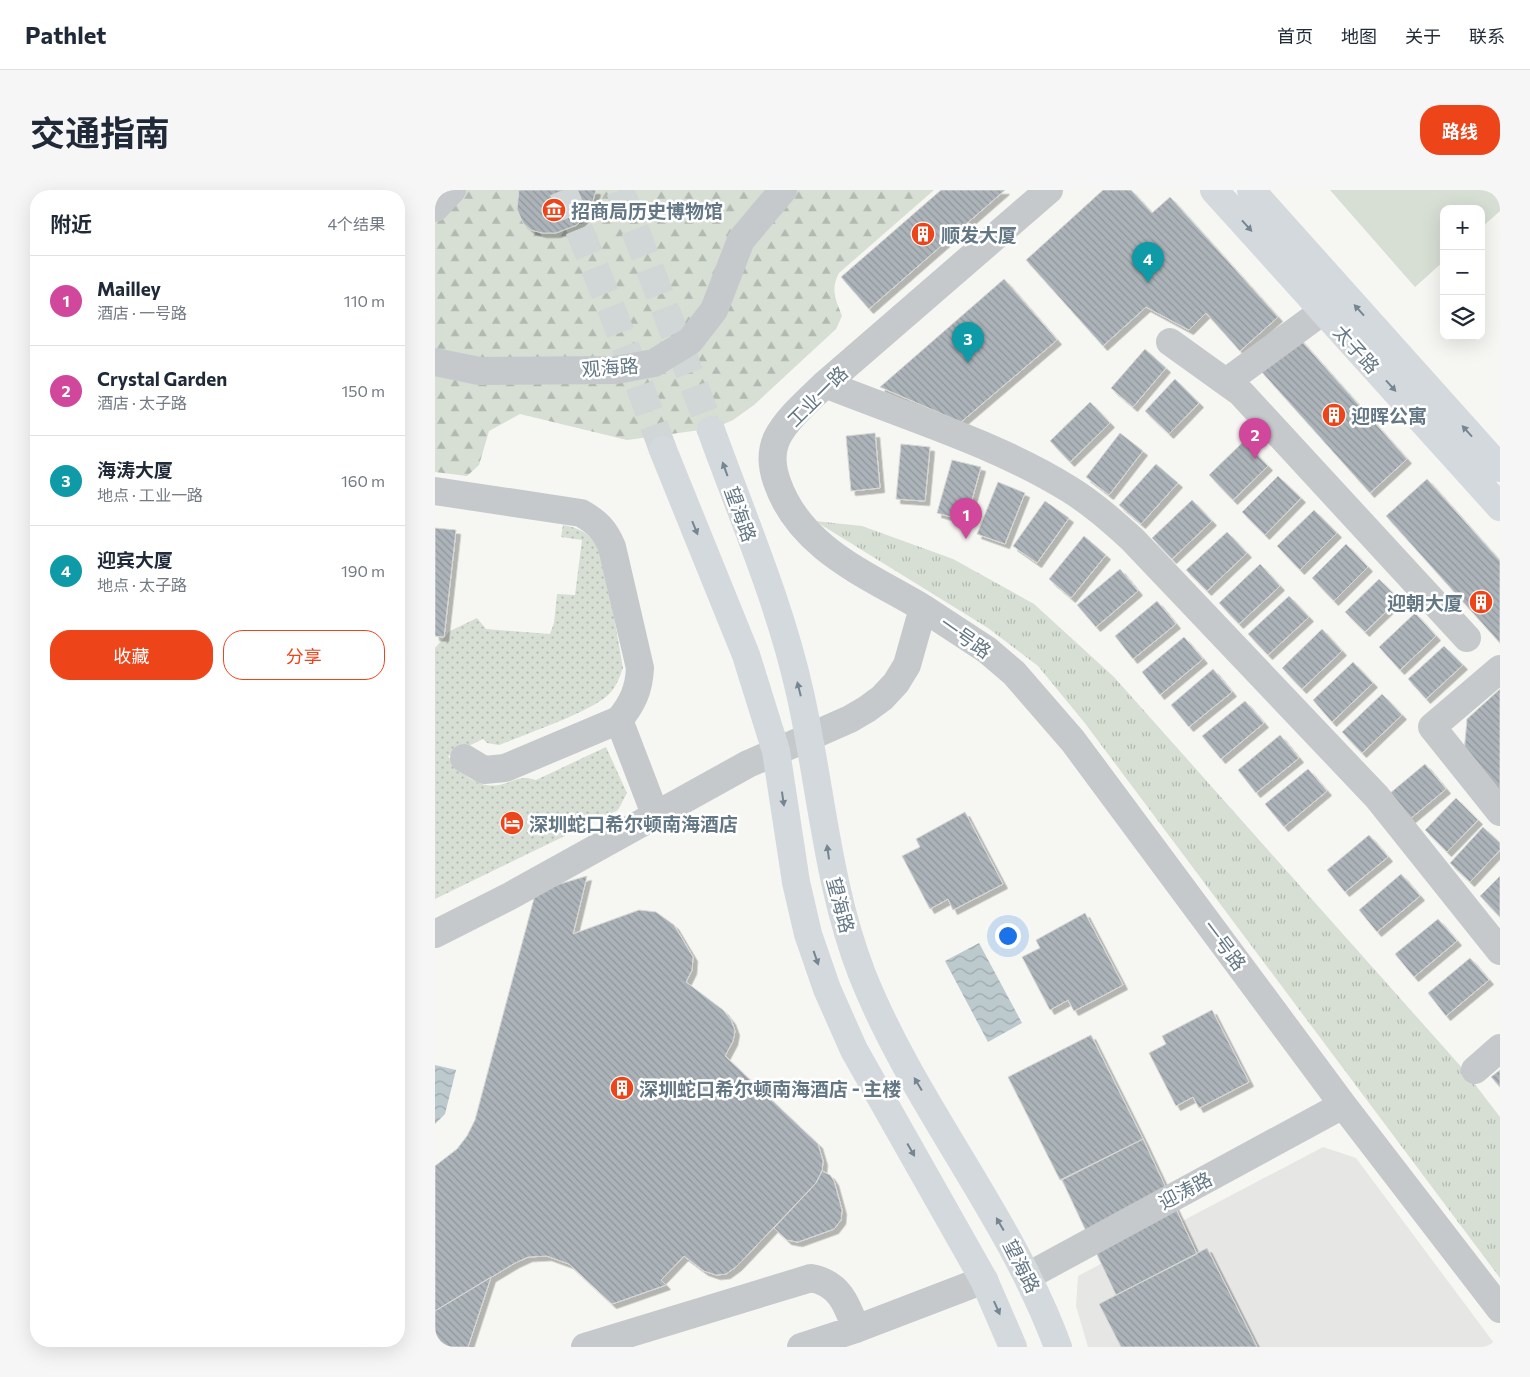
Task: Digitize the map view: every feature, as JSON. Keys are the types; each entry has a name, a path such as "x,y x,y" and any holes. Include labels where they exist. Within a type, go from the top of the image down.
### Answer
{"main road":[{"name":"太子路","path":"1214,190 1500,507"},
{"name":"太子路","path":"1251,190 1500,468"},
{"name":"望海路","path":"711,430 779,616 800,691 830,862 845,923 862,973 884,1023 913,1076 1010,1241 1028,1276 1058,1347"},
{"name":"望海路","path":"663,450 746,655 776,751 796,882 808,934 827,989 863,1065 984,1280 1013,1347"}],"street":[{"path":"435,208 452,190"},
{"name":"观海路","path":"435,362 479,371 616,370 654,364 690,341 714,310 741,240 783,190"},
{"name":"工业一路","path":"923,608 843,562 818,544 801,525 782,496 772,469 773,450 778,437 791,419 825,384 1049,190"},
{"path":"1226,382 1323,311"},
{"path":"1170,342 1241,393 1467,638"},
{"path":"825,384 1027,466 1070,490 1102,513 1132,539 1377,797 1500,951"},
{"path":"435,491 564,509 581,513 595,521 606,532 612,547 640,668 639,684 635,698 619,720 505,768 484,770 464,758"},
{"path":"435,934 510,896 748,764 850,720 867,710 883,698 897,683 907,665 923,608"},
{"name":"一号路","path":"923,608 987,650 1013,673 1073,741 1343,1105 1500,1309"},
{"path":"1500,669 1432,727 1500,812"},
{"path":"619,720 655,814"},
{"path":"1475,1070 1500,1048"},
{"name":"迎涛路","path":"1028,1276 1343,1105"},
{"path":"585,1347 811,1278 821,1280 837,1290 844,1299 856,1328"},
{"path":"801,1347 984,1280"}],"shaded area":[{"path":"1323,1147 1356,1158 1497,1347 1088,1347 1076,1306 1078,1276"}],"green space":[{"path":"435,190 934,190 839,273 834,290 842,316 836,329 754,405 733,420 715,428 627,440 520,414 489,431 479,465 467,476 435,472"},
{"path":"1330,190 1492,190 1500,199 1500,211 1485,224 1485,205 1440,205 1440,265 1415,287"},
{"path":"815,521 862,526 953,559 1034,604 1114,677 1464,1070 1500,1117 1500,1278 1084,722 1038,666 988,628"},
{"path":"563,525 578,529 589,536 597,545 604,559 623,668 617,683 603,699 559,722 499,745 487,743 483,739 448,756 458,769 471,779 478,783 494,786 523,778 536,780 606,747 627,793 618,810 435,899 435,648 450,631 477,618 486,629 550,634 554,623 557,594 575,595 582,540 561,537"}],"water":[{"path":"979,943 1022,1023 988,1042 945,961"},
{"path":"435,1065 456,1070 445,1114 435,1124"}],"building":[{"name":"招商局历史博物馆","path":"519,190 596,190 590,212 577,225 556,233 542,233 531,230 523,223 517,209"},
{"name":"顺发大厦","path":"941,190 1005,190 869,309 841,277"},
{"path":"1103,190 1131,190 1152,213 1170,197 1278,317 1240,351 1206,313 1189,330 1146,307 1103,346 1026,260"},
{"path":"1004,279 1057,340 961,422 880,387"},
{"name":"迎晖公寓","path":"1298,337 1407,459 1370,493 1260,370"},
{"path":"1145,349 1166,368 1133,407 1111,388"},
{"path":"1175,379 1199,403 1169,434 1145,411"},
{"path":"1090,402 1110,423 1070,462 1050,441"},
{"path":"875,433 880,488 851,491 846,436"},
{"path":"1120,433 1143,451 1109,495 1086,477"},
{"path":"1244,441 1268,466 1233,500 1209,475"},
{"path":"901,444 930,447 925,501 896,499"},
{"path":"952,460 981,467 966,521 937,513"},
{"path":"1156,464 1178,483 1141,524 1119,505"},
{"path":"1278,476 1301,498 1265,535 1242,512"},
{"name":"迎朝大厦","path":"1427,479 1500,561 1500,643 1386,516"},
{"path":"998,482 1025,493 1005,544 977,534"},
{"path":"1192,500 1212,521 1172,559 1152,538"},
{"path":"1045,501 1069,518 1037,563 1013,546"},
{"path":"1314,510 1337,533 1300,570 1277,546"},
{"path":"435,528 456,530 444,637 435,636"},
{"path":"1227,532 1247,553 1207,591 1186,570"},
{"path":"1084,536 1106,555 1071,598 1049,579"},
{"path":"1346,544 1368,567 1334,601 1312,578"},
{"path":"1260,564 1280,586 1239,624 1219,603"},
{"path":"1120,569 1138,591 1096,627 1077,605"},
{"path":"1379,579 1399,599 1365,632 1345,612"},
{"path":"1289,596 1309,617 1268,655 1248,634"},
{"path":"1157,601 1176,624 1133,659 1115,636"},
{"path":"1415,613 1436,636 1400,670 1379,647"},
{"path":"1322,629 1342,651 1302,689 1282,668"},
{"path":"1184,637 1203,659 1160,695 1142,672"},
{"path":"1444,646 1463,665 1426,699 1408,679"},
{"path":"1353,662 1373,683 1332,722 1313,700"},
{"path":"1213,669 1232,692 1189,727 1171,705"},
{"path":"1500,689 1500,790 1464,753 1467,719"},
{"path":"1382,694 1402,715 1362,753 1342,732"},
{"path":"1245,701 1264,723 1221,759 1202,736"},
{"path":"1280,735 1299,758 1256,793 1238,770"},
{"path":"1425,764 1446,789 1410,819 1389,794"},
{"path":"1308,769 1327,791 1284,827 1265,804"},
{"path":"1456,798 1478,820 1447,852 1425,830"},
{"path":"965,812 1003,884 953,910 948,899 930,909 902,856 920,847 916,839"},
{"path":"1483,827 1500,843 1500,850 1470,882 1450,863"},
{"path":"1369,835 1388,857 1345,892 1327,870"},
{"path":"1401,874 1420,896 1377,932 1359,910"},
{"name":"深圳蛇口希尔顿南海酒店 - 主楼","path":"587,876 573,934 639,910 656,912 674,925 693,957 692,970 686,982 723,1010 731,1020 735,1031 733,1041 725,1056 818,1144 823,1161 822,1171 816,1183 737,1266 726,1274 716,1275 704,1271 684,1256 661,1280 666,1285 612,1304 569,1264 547,1256 528,1257 435,1311 435,1166 457,1149 467,1136 475,1120 536,891"},
{"path":"1500,876 1500,917 1480,896"},
{"path":"1085,913 1123,985 1074,1011 1068,1000 1050,1010 1022,957 1040,948 1036,940"},
{"path":"1438,919 1457,941 1414,977 1395,954"},
{"path":"1470,958 1489,980 1446,1016 1428,993"},
{"path":"1212,1010 1249,1082 1199,1108 1193,1097 1176,1106 1149,1053 1166,1044 1162,1036"},
{"path":"1091,1035 1143,1139 1060,1180 1008,1077"},
{"path":"1500,1070 1500,1087 1491,1077"},
{"path":"1143,1139 1197,1254 1116,1295 1062,1180"},
{"path":"822,1171 830,1175 834,1181 842,1210 841,1220 834,1229 798,1242 787,1240 774,1228 816,1183"},
{"path":"1207,1248 1257,1347 1121,1347 1099,1304"},
{"path":"491,1277 468,1347 435,1347 435,1311"}],"tunnel":[{"path":"563,190 615,318 663,450"},
{"path":"620,190 711,430"}],"place":[{"name":"招商局历史博物馆","path":"554,210"},
{"name":"顺发大厦","path":"923,234"},
{"name":"迎宾大厦","path":"1148,283"},
{"name":"海涛大厦","path":"968,363"},
{"name":"迎晖公寓","path":"1334,415"},
{"name":"Crystal Garden","path":"1255,459"},
{"name":"Mailley","path":"966,539"},
{"name":"迎朝大厦","path":"1481,602"},
{"name":"深圳蛇口希尔顿南海酒店","path":"512,823"},
{"name":"深圳蛇口希尔顿南海酒店 - 主楼","path":"622,1088"}]}
